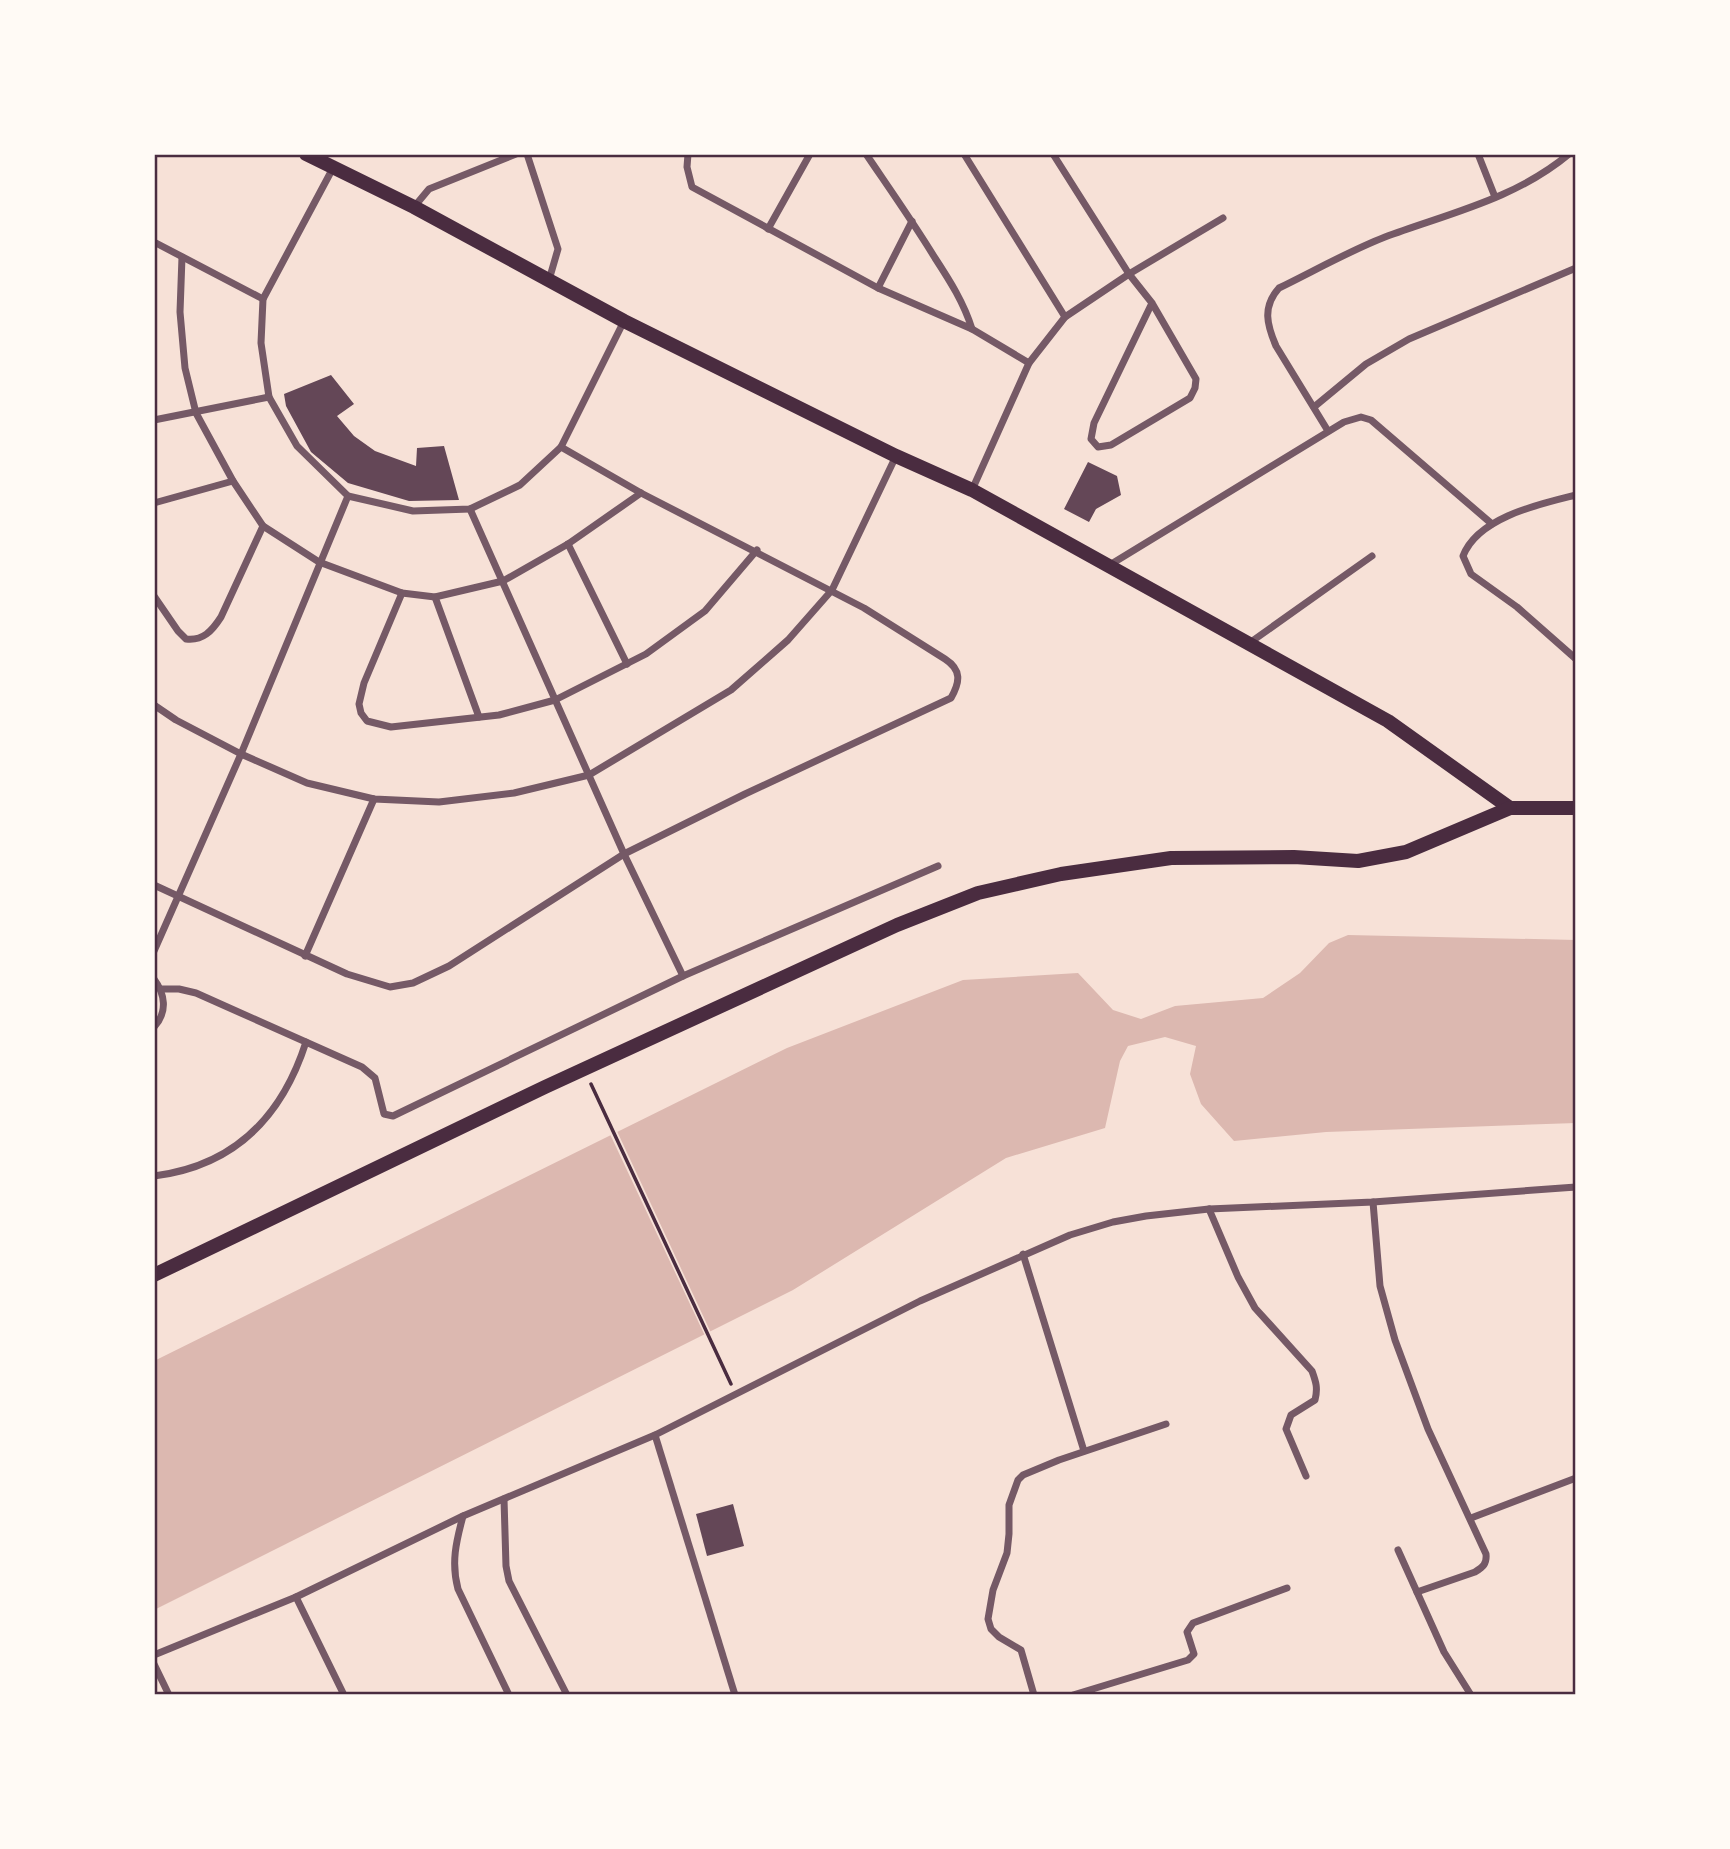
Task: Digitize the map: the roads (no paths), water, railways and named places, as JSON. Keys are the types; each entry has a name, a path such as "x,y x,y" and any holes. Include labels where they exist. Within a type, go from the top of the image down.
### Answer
{"main road":[{"path":"306,154 414,207 624,321 896,456 972,490 1388,721 1510,808"},
{"path":"154,1275 575,1073 897,925 978,893 1061,874 1171,858 1294,857 1358,861 1406,852 1510,808 1576,808"}],"street":[{"path":"414,207 429,189 516,154"},
{"path":"527,154 558,249 548,282"},
{"path":"688,154 687,167 692,187 878,288 972,329 1029,363"},
{"path":"768,229 810,154"},
{"path":"866,154 965,306 972,329"},
{"path":"964,154 1065,317"},
{"path":"1065,154 1055,156 1129,274 1152,303 1196,379 1190,398 1111,445 1098,447 1091,439 1094,423 1152,303"},
{"path":"1478,154 1495,197"},
{"path":"1328,431 1270,332 1268,305 1271,297 1279,288 1383,238 1520,188 1569,154"},
{"path":"333,168 263,299 261,343 269,397 297,446 348,496 412,511 470,509 520,485 561,447 624,321"},
{"path":"972,490 1029,363 1065,317 1129,274 1223,218"},
{"path":"878,288 912,221"},
{"path":"154,242 263,299"},
{"path":"182,257 180,312 185,369 196,413 233,481 263,526 319,562 402,593 436,597 503,581 568,544 641,493"},
{"path":"1314,407 1366,364 1400,344 1576,268"},
{"path":"154,420 269,397"},
{"path":"1108,566 1328,431 1362,417 1371,419 1492,524"},
{"path":"154,885 347,974 390,987 414,983 449,966 624,854 951,698 959,679 954,665 873,613 641,493 561,447"},
{"path":"154,705 241,754 307,783 374,799 439,802 514,793 589,775 731,690 789,640 831,590 896,456"},
{"path":"154,503 233,481"},
{"path":"1576,495 1524,508 1492,524 1466,547 1463,556 1471,574 1517,607 1576,659"},
{"path":"154,951 241,754 348,496"},
{"path":"470,509 624,854 683,976"},
{"path":"154,596 186,639 197,639 206,634 221,617 263,526"},
{"path":"568,544 627,664"},
{"path":"402,593 364,683 359,704 361,713 374,725 391,727 499,715 555,700 646,654 705,611 757,551"},
{"path":"1248,644 1372,556"},
{"path":"436,597 479,717"},
{"path":"305,956 374,799"},
{"path":"161,989 196,993 370,1072 377,1083 384,1114 393,1116 683,976 938,866"},
{"path":"154,979 164,1000 163,1012 154,1027"},
{"path":"154,1176 193,1168 231,1150 248,1137 276,1107 288,1089 306,1042"},
{"path":"154,1655 296,1597 463,1516 655,1435 920,1301 1070,1235 1113,1222 1209,1209 1373,1202 1576,1187"},
{"path":"1373,1202 1380,1286 1395,1340 1428,1429 1485,1547 1487,1560 1483,1567 1475,1572 1417,1592"},
{"path":"1209,1209 1238,1277 1255,1308 1312,1371 1317,1387 1315,1400 1291,1415 1286,1429 1306,1476"},
{"path":"1023,1254 1084,1451"},
{"path":"1034,1695 1021,1650 999,1637 991,1629 988,1619 989,1605 1009,1542 1011,1495 1018,1480 1023,1475 1084,1451 1166,1424"},
{"path":"655,1435 735,1695"},
{"path":"1471,1518 1576,1478"},
{"path":"504,1499 509,1581 567,1695"},
{"path":"463,1516 456,1541 453,1570 458,1589 509,1695"},
{"path":"1398,1550 1444,1652 1471,1695"},
{"path":"1073,1695 1188,1660 1194,1654 1187,1632 1193,1623 1287,1588"},
{"path":"296,1597 344,1695"},
{"path":"154,1664 169,1695"}]}
